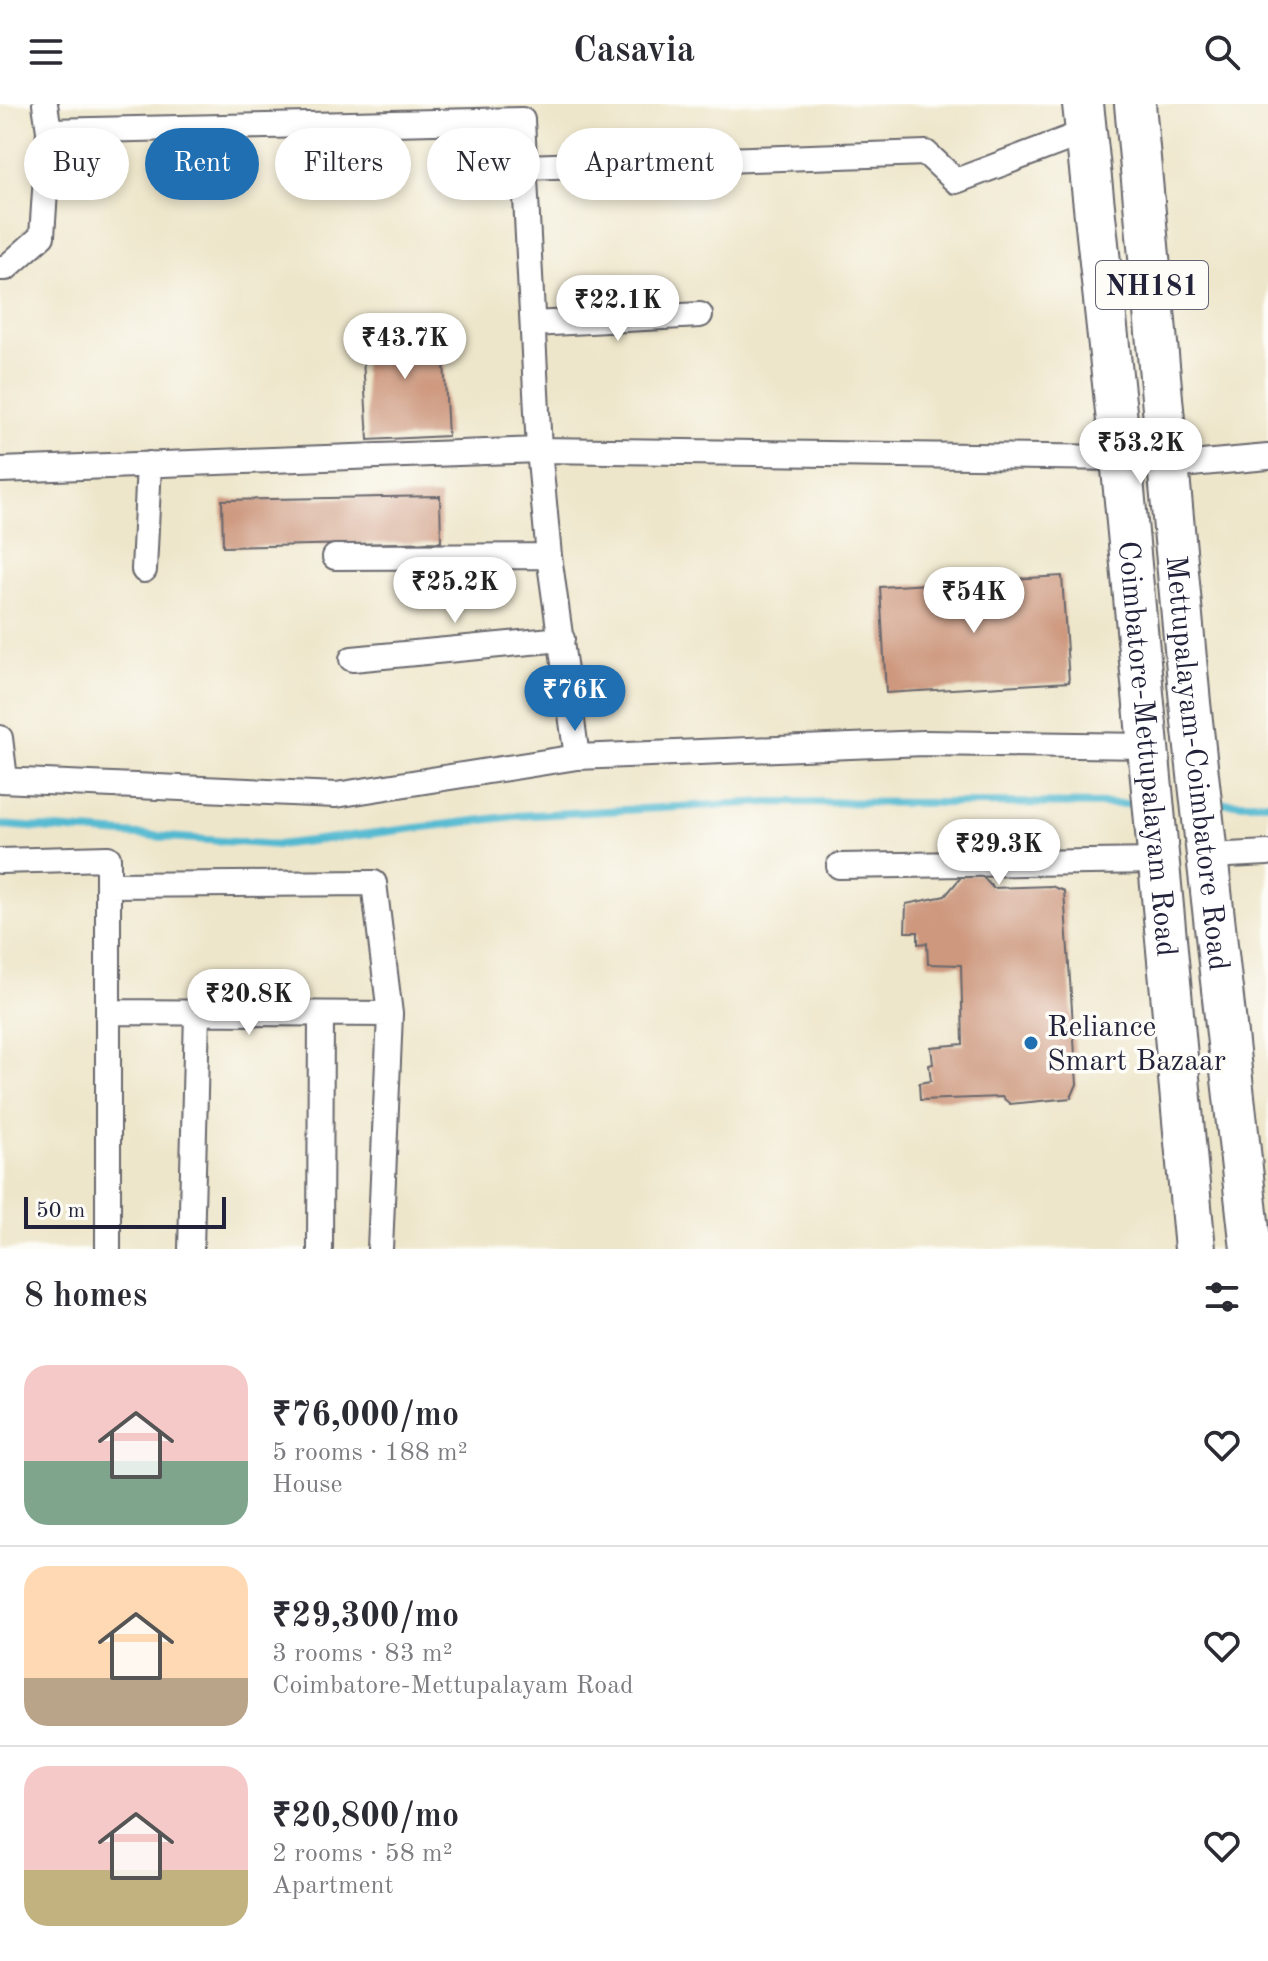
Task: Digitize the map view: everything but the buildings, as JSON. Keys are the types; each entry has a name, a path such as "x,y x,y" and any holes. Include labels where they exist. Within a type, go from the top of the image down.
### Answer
{"highway":[{"name":"Mettupalayam-Coimbatore Road","path":"1135,104 1195,745 1251,1249"},
{"name":"Coimbatore-Mettupalayam Road","path":"1085,118 1121,458 1195,1249"}],"street":[{"path":"45,104 49,128"},
{"path":"540,166 926,153 956,181 1085,118"},
{"path":"129,129 522,120 523,128"},
{"path":"0,268 6,268 42,236 44,200"},
{"path":"527,200 539,450 549,556 577,757"},
{"path":"533,324 700,315"},
{"path":"0,470 539,450 1121,458 1169,466 1268,457"},
{"path":"144,570 149,464"},
{"path":"335,557 549,556"},
{"path":"352,659 562,639"},
{"path":"0,738 2,780 336,795 577,757 924,743 1147,747"},
{"path":"839,866 1157,850"},
{"path":"1209,855 1268,853"},
{"path":"0,861 108,858 108,1249"},
{"path":"108,885 374,883 390,1014 380,1249"},
{"path":"108,1012 390,1014"},
{"path":"191,1249 197,1013"},
{"path":"320,1249 321,1014"}],"waterway":[{"path":"0,825 277,845 515,816 769,802 1144,804"},
{"path":"1214,803 1268,803"}],"place":[{"name":"Reliance Smart Bazaar","path":"1031,1043"}]}
